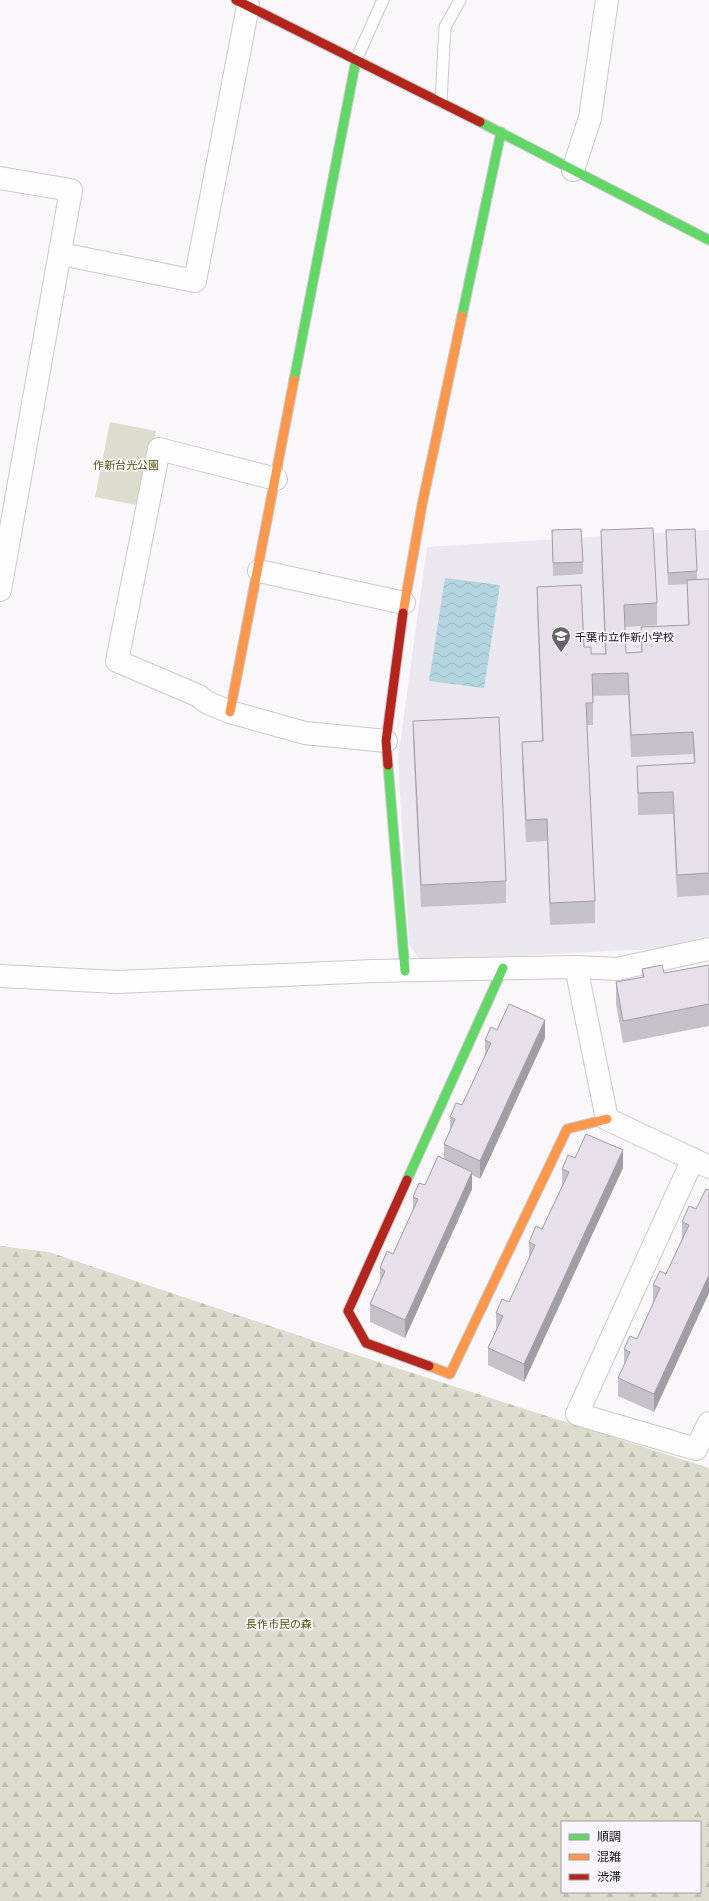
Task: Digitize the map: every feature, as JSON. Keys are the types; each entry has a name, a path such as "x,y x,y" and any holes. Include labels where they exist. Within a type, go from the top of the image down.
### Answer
{"street":[{"path":"573,170 590,118 607,0"},
{"path":"61,254 195,281 245,2 709,240"},
{"path":"230,712 356,60"},
{"path":"405,971 386,741 404,603 422,506 501,132"},
{"path":"0,178 71,190 61,254 0,590"},
{"path":"276,479 159,450 117,662 199,696 206,702 230,712 305,733 386,741"},
{"path":"258,571 404,603"},
{"path":"0,976 116,982 503,968 576,967 617,969 709,949"},
{"path":"576,967 607,1119"},
{"path":"503,968 348,1311 366,1343 450,1374 567,1129 607,1119 701,1163 577,1414 696,1449 709,1423"}],"lane":[{"path":"356,60 383,0"},
{"path":"441,102 445,27 460,0"}],"shaded area":[{"name":"千葉市立作新小学校","path":"709,530 709,936 656,949 420,960 409,944 398,759 427,547"}],"green space":[{"name":"作新台光公園","path":"110,422 156,431 141,506 95,497"},
{"name":"長作市民の森","path":"0,1246 49,1252 360,1356 709,1468 709,1901 0,1901"}],"water":[{"path":"445,578 500,585 484,688 429,681"}],"building":[{"path":"653,528 657,603 624,605 626,653 642,652 641,627 689,625 687,580 709,579 709,873 677,875 673,792 638,793 637,766 695,763 693,732 631,735 628,673 592,674 593,703 586,703 595,901 550,903 547,819 526,820 522,742 543,741 537,587 581,585 584,647 591,647 591,654 606,654 601,530"},
{"path":"581,529 583,562 553,563 552,530"},
{"path":"695,529 697,571 668,573 666,530"},
{"path":"499,717 506,881 421,885 413,721"},
{"path":"662,965 664,973 709,965 709,1004 623,1021 616,982 644,977 642,969"},
{"path":"509,1004 545,1020 480,1161 444,1144 455,1119 450,1117 456,1103 462,1105 491,1043 485,1040 491,1027 497,1030"},
{"path":"586,1134 623,1150 524,1364 488,1348 503,1316 496,1313 502,1299 509,1302 535,1245 529,1242 536,1226 542,1229 569,1172 562,1169 568,1155 575,1158"},
{"path":"438,1156 472,1172 405,1320 370,1304 385,1271 380,1268 387,1251 393,1254 418,1199 413,1197 419,1183 425,1185"},
{"path":"706,1189 709,1190 709,1275 654,1394 618,1378 630,1352 624,1349 630,1336 637,1339 660,1288 653,1285 660,1271 666,1274 689,1225 682,1222 689,1206 696,1209"}],"traffic: fast":[{"path":"294,380 356,60"},
{"path":"480,122 709,240"},
{"path":"462,316 501,132"},
{"path":"388,765 405,971"},
{"path":"407,1180 503,968"}],"traffic: slow":[{"path":"403,613 422,505 462,316"},
{"path":"230,712 294,380"},
{"path":"429,1366 450,1374 567,1129 607,1119"}],"traffic: jam":[{"path":"236,0 480,122"},
{"path":"388,765 386,741 403,613"},
{"path":"407,1180 348,1311 366,1343 429,1366"}],"place":[{"name":"千葉市立作新小学校","path":"561,653"}]}
